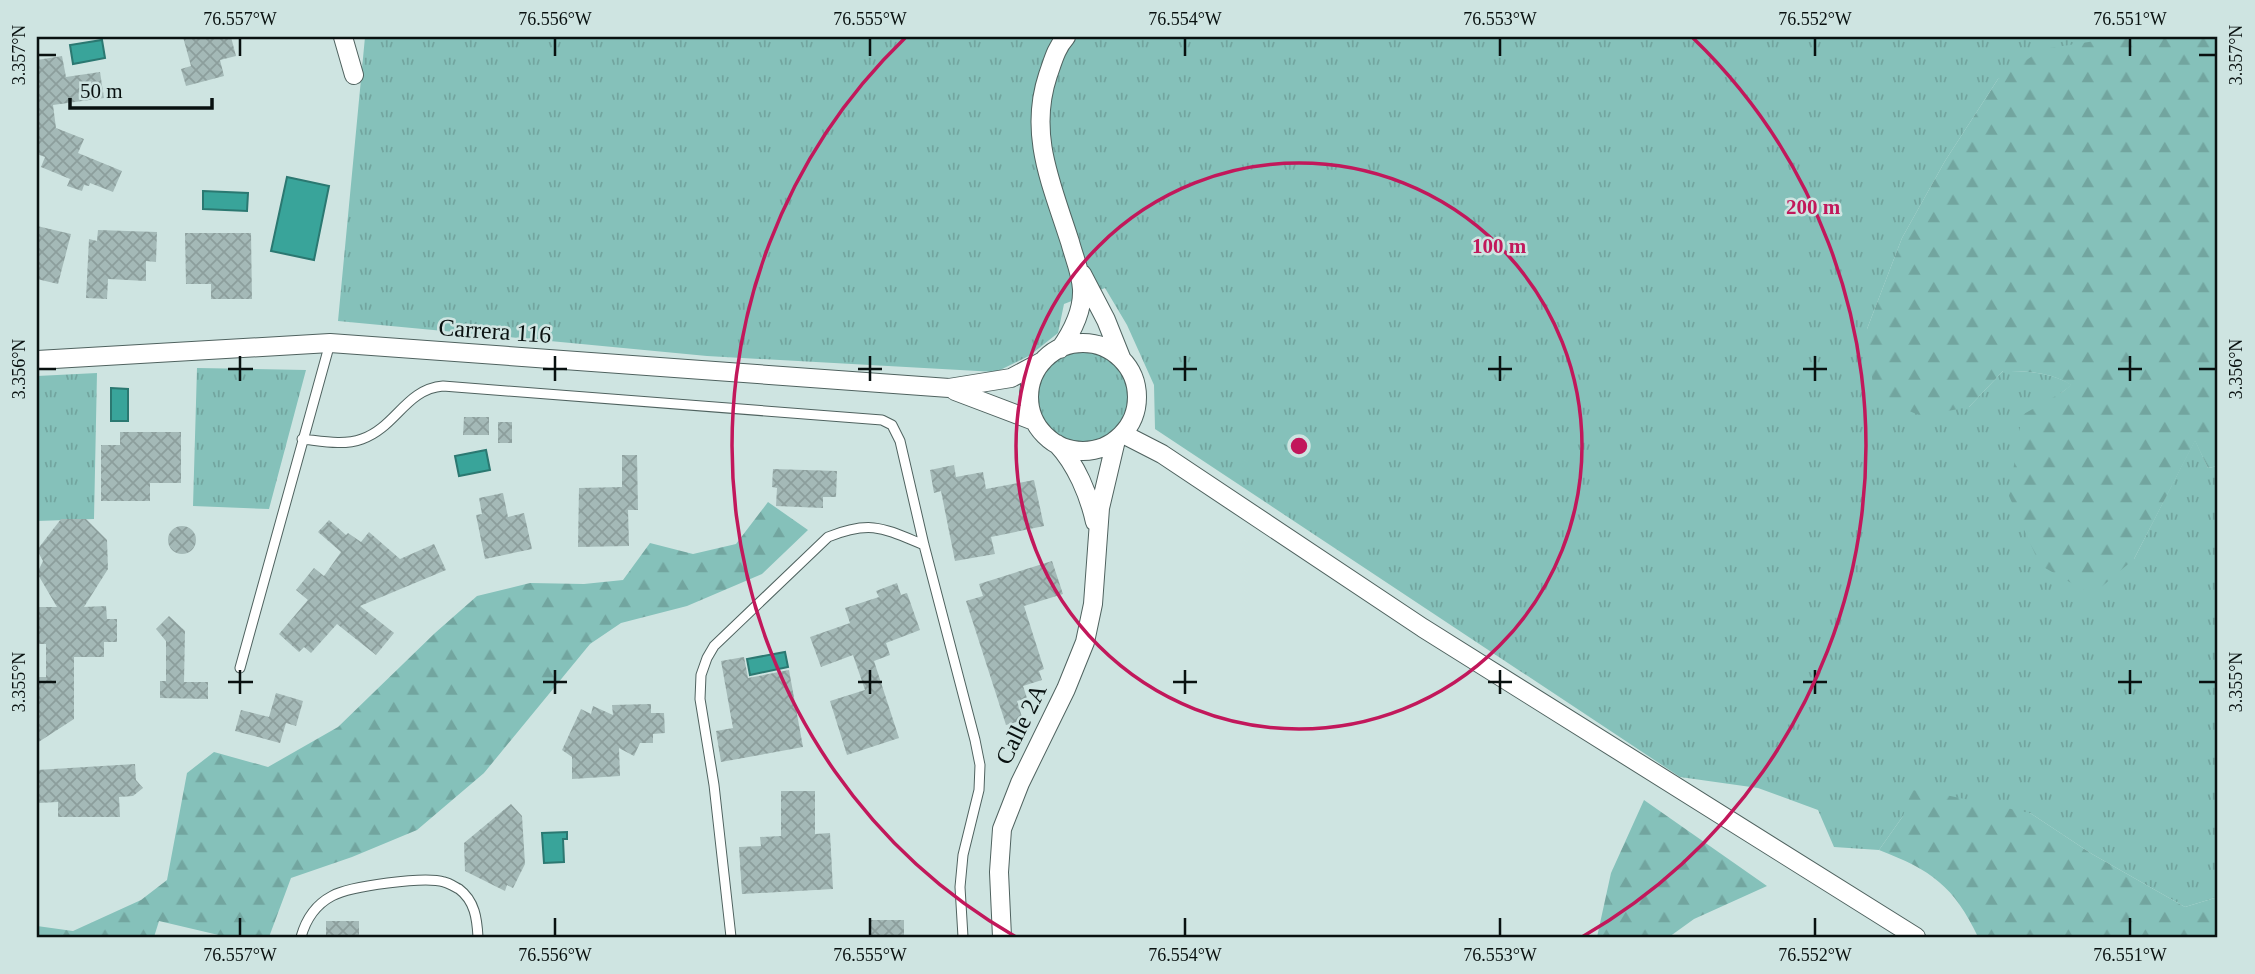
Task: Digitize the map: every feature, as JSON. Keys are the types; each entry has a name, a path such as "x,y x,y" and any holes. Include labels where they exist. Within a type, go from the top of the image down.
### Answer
{"street":[{"path":"343,37 354,75"},
{"path":"1060,349 1074,326 1082,289 1077,265 1047,174 1039,135 1043,92 1058,46 1066,37"},
{"path":"1077,265 1106,320 1122,360"},
{"name":"Carrera 116","path":"37,360 330,343 948,388 1034,421"},
{"path":"1086,344 1112,352 1122,360 1131,372 1137,402 1133,416 1119,437 1102,448 1087,451 1071,450 1043,435 1034,421 1029,391 1041,362 1060,349 1086,344"},
{"name":"Carrera 116","path":"948,388 1011,378 1041,362"},
{"path":"1133,416 1162,454"},
{"path":"1119,437 1162,454 1423,628 1916,937"},
{"name":"Calle 2A","path":"1002,937 999,872 1002,829 1020,783 1066,689 1085,642 1093,604 1097,533 1103,490 1119,437"},
{"name":"Calle 2A","path":"1056,444 1065,453 1091,505 1097,533"}],"lane":[{"path":"240,668 330,343"},
{"path":"302,439 340,443 361,440 378,431 420,391 443,386 882,420 891,425 898,433 980,765 979,790 963,855 960,887 963,937"},
{"path":"731,937 714,785 700,699 701,675 707,658 714,646 828,537 849,528 870,526 924,545"},
{"path":"301,937 306,920 332,896 350,889 425,879 445,882 465,895 477,914 478,937"}],"green space":[{"path":"365,37 2121,37 1998,79 1945,161 1902,238 1867,329 1969,407 2003,371 2039,373 2072,385 2061,393 2134,559 2195,440 2208,468 2218,466 2218,897 2185,907 2092,854 2030,813 1903,816 1879,850 1834,847 1818,810 1758,788 1680,777 1155,429 1154,385 1127,325 1105,288 1064,304 1058,333 1029,356 996,372 707,356 338,321"},
{"path":"2121,37 2218,37 2218,466 2208,468 2195,441 2134,559 2092,595 2040,565 2009,496 2022,415 2071,385 2047,375 2003,371 1969,407 1921,416 1874,396 1867,329 1902,238 1945,161 1998,79 2043,49"},
{"path":"1083,343 1104,347 1121,359 1133,376 1137,397 1133,418 1121,435 1104,447 1083,451 1062,447 1045,435 1033,418 1029,397 1033,376 1045,359 1062,347"},
{"path":"197,368 306,370 269,509 193,506"},
{"path":"97,373 94,519 37,521 37,376"},
{"path":"768,502 808,530 762,574 687,606 621,623 590,644 484,773 417,830 291,878 269,937 227,937 159,921 154,937 37,937 37,926 73,931 141,900 167,880 187,773 214,752 268,767 338,727 477,596 530,583 584,584 623,580 650,543 693,554 736,544"},
{"path":"1912,790 2030,813 2092,854 2185,907 2218,897 2218,937 1978,937 1960,905 1939,882 1913,865 1879,850 1903,816"},
{"path":"1644,800 1767,886 1694,919 1669,937 1597,937 1611,873"}],"shaded area":[{"path":"102,40 105,58 73,64 70,45"},
{"path":"287,177 329,186 314,260 271,251"},
{"path":"203,191 248,193 247,211 203,209"},
{"path":"111,388 128,389 128,421 111,421"},
{"path":"486,450 490,470 459,476 455,456"},
{"path":"785,652 788,667 750,675 747,659"},
{"path":"567,832 567,839 563,839 564,862 544,863 542,833"}],"building":[{"path":"183,37 231,37 236,56 220,60 224,76 186,86 181,69 191,66"},
{"path":"62,56 66,77 100,72 104,98 53,105 56,128 84,139 78,153 122,171 113,192 90,183 89,186 84,185 82,191 67,186 70,179 41,167 45,157 37,154 37,60"},
{"path":"37,226 71,234 58,284 37,279"},
{"path":"98,230 157,232 156,262 146,261 146,281 108,279 107,299 86,298 89,239 97,241"},
{"path":"185,233 251,233 252,299 211,299 211,284 186,284"},
{"path":"464,417 489,417 489,435 463,435"},
{"path":"498,422 512,422 512,443 498,443"},
{"path":"120,432 181,432 181,483 150,483 150,501 101,501 101,445 120,445"},
{"path":"622,455 637,455 638,510 628,510 629,546 578,547 579,488 622,487"},
{"path":"954,465 956,477 983,472 986,489 1034,480 1044,526 991,537 995,554 955,561 941,491 934,493 930,470"},
{"path":"773,469 837,471 836,497 823,497 823,508 776,506 777,488 772,487"},
{"path":"503,493 508,517 524,513 532,549 485,559 476,515 482,514 479,498"},
{"path":"61,519 86,519 107,540 108,569 84,607 106,606 107,619 117,619 117,642 104,642 104,657 74,657 74,719 37,743 37,677 46,677 46,644 37,644 37,607 57,607 37,573 43,561 37,550"},
{"path":"329,520 346,535 348,533 361,542 369,532 400,559 434,544 446,570 360,606 394,633 376,655 337,624 311,653 304,647 299,652 279,634 308,600 296,590 314,568 324,576 341,552 318,532"},
{"path":"182,526 192,530 196,540 192,550 182,554 172,550 168,540 172,530"},
{"path":"1052,561 1063,594 1024,606 1044,669 1039,671 1042,680 1023,686 1027,698 1017,701 1023,720 1006,725 966,601 983,596 979,584"},
{"path":"897,583 901,595 907,593 920,630 886,643 890,655 874,661 899,738 847,755 830,701 865,690 853,655 821,667 810,637 850,623 845,608 879,597 876,591"},
{"path":"169,616 185,631 184,682 208,682 208,699 160,698 160,681 166,681 166,641 156,629"},
{"path":"744,657 748,678 789,670 803,747 721,762 716,731 733,728 721,661"},
{"path":"276,693 303,701 296,726 286,723 280,743 235,731 241,710 269,717"},
{"path":"651,704 651,713 664,713 665,733 653,734 653,743 640,743 634,756 619,748 620,776 572,779 572,757 562,750 581,709 591,714 593,706 613,715 612,705"},
{"path":"135,764 136,780 143,788 133,796 119,797 120,817 58,817 58,802 38,803 37,770"},
{"path":"781,791 815,791 815,834 830,833 833,889 742,894 739,847 761,846 760,837 781,836"},
{"path":"511,804 522,816 525,864 513,888 507,885 505,891 465,871 464,843"},
{"path":"869,920 904,920 904,937 869,937"},
{"path":"326,921 359,921 359,937 326,937"}]}
